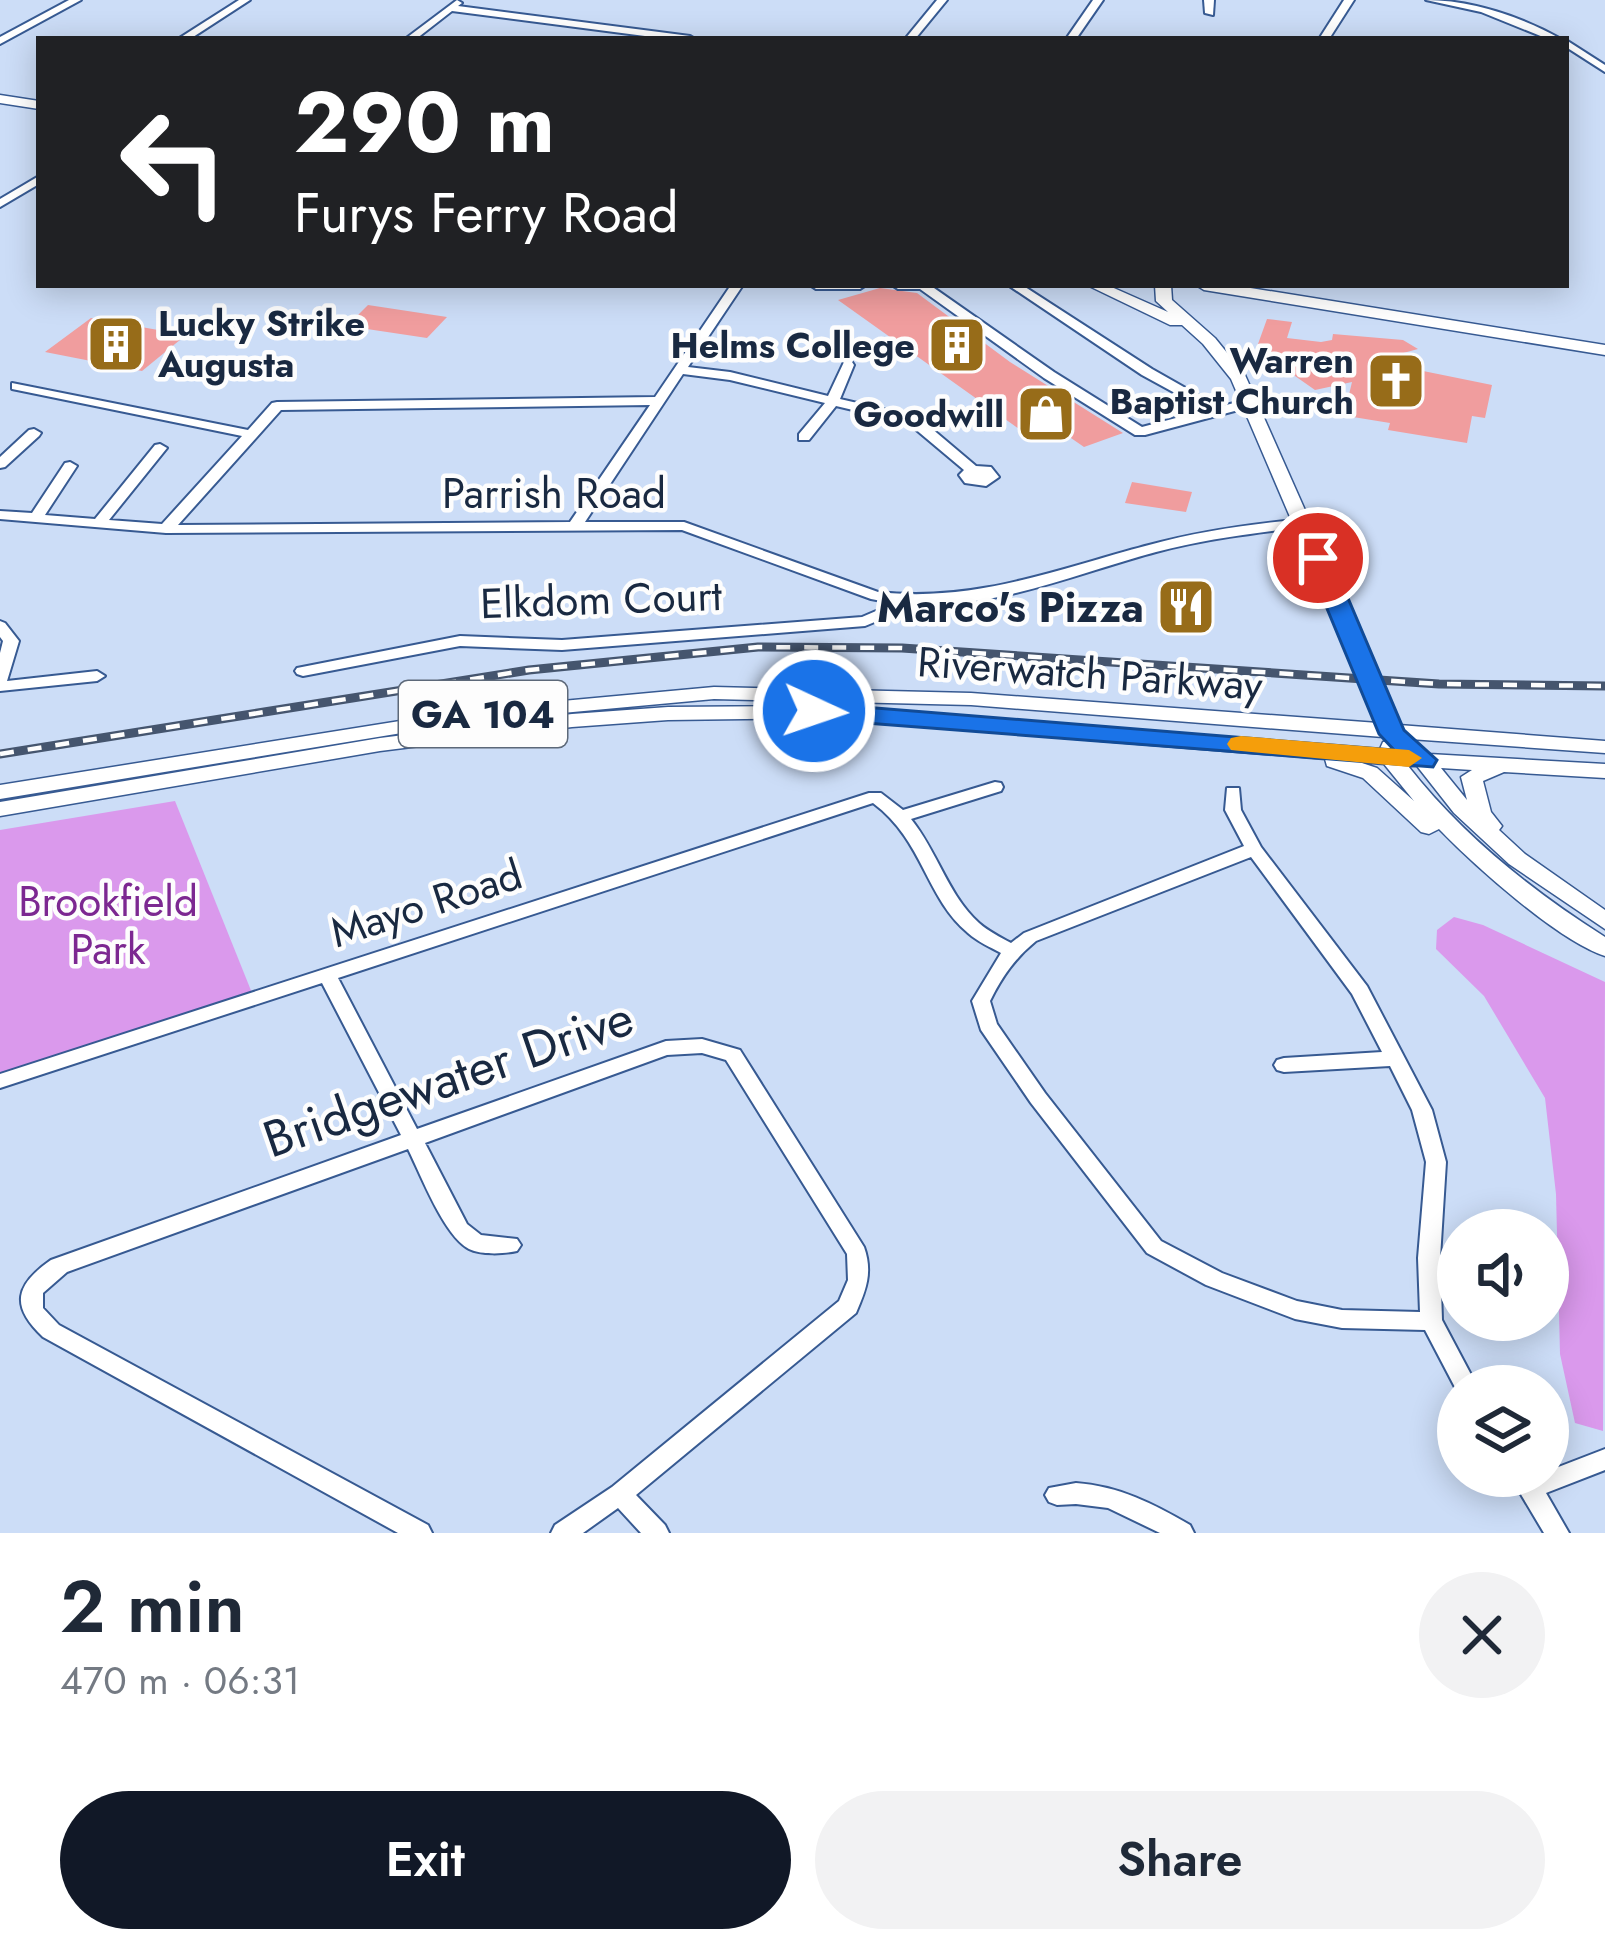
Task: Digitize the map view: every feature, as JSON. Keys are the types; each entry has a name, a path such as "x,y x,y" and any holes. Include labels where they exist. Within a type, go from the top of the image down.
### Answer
{"main road":[{"path":"0,99 36,105"},
{"path":"1102,288 1209,341"},
{"path":"1163,288 1165,302 1209,341 1252,402 1378,699 1390,745 1431,813 1550,914 1605,948"},
{"path":"1178,314 1183,296 1205,288"},
{"path":"1222,288 1605,350"},
{"name":"Riverwatch Parkway","path":"0,792 475,715 713,694 971,699 1390,745"},
{"name":"Riverwatch Parkway","path":"0,809 472,732 631,715 865,713 1269,746 1605,747"},
{"path":"1390,745 1423,760 1605,771"},
{"path":"1269,746 1370,773 1456,853 1492,868"},
{"path":"1423,760 1462,808 1517,859 1605,921"},
{"path":"1517,859 1481,814 1472,777 1530,768"}],"street":[{"path":"0,41 76,0"},
{"path":"188,36 245,0"},
{"path":"414,36 460,0"},
{"path":"912,36 942,0"},
{"path":"1073,36 1098,0"},
{"path":"1209,0 1210,13"},
{"path":"1328,36 1349,0"},
{"path":"1431,0 1483,10 1548,36"},
{"path":"1483,10 1498,0"},
{"path":"450,8 667,36"},
{"path":"1569,45 1605,69"},
{"path":"1583,51 1605,45"},
{"path":"0,204 36,181"},
{"path":"577,523 735,288"},
{"path":"930,288 1049,375 1140,432 1252,402"},
{"path":"1019,288 1214,410"},
{"path":"803,437 831,404 848,365"},
{"path":"680,370 730,376 831,404 914,420 973,470"},
{"path":"17,386 250,434"},
{"path":"166,529 278,406 658,401"},
{"path":"0,464 34,433"},
{"path":"98,524 160,448"},
{"path":"34,519 70,466"},
{"name":"Parrish Road","path":"0,514 166,529 577,523 684,526 895,600 1002,590 1186,541 1304,524"},
{"name":"Elkdom Court","path":"303,671 460,641 562,645 866,621 889,611 895,600"},
{"path":"0,626 10,640 0,683 97,676"},
{"path":"995,787 902,816 925,844 972,928 1011,951"},
{"path":"1233,791 1233,810 1254,849 1360,992 1422,1110 1436,1162 1429,1258 1431,1321 1455,1365"},
{"name":"Mayo Road","path":"0,1081 875,797 902,816"},
{"path":"1254,849 1056,924 1011,951 981,1001 988,1025 1154,1247 1214,1279 1295,1310 1342,1319 1431,1321"},
{"path":"326,974 460,1230 476,1243 510,1245"},
{"name":"Bridgewater Drive","path":"420,1533 51,1331 35,1317 29,1302 35,1282 59,1266 413,1135 666,1048 701,1046 733,1055 857,1253 859,1280 848,1307 620,1494 563,1533"},
{"path":"1284,1065 1392,1059"},
{"path":"1569,1469 1605,1459"},
{"path":"1058,1495 1093,1491 1136,1506 1182,1533"},
{"path":"620,1494 657,1533"},
{"path":"1535,1497 1557,1533"}],"green space":[{"name":"Brookfield Park","path":"175,801 252,993 0,1073 0,830"},
{"path":"1454,917 1483,925 1605,982 1603,1431 1575,1423 1569,1365 1562,1365 1560,1354 1560,1341 1569,1341 1569,1209 1556,1209 1545,1098 1484,996 1436,949 1437,930"}],"building":[{"path":"880,288 917,293 1010,362 1123,433 1084,447 1055,427 1029,436 838,300"},
{"path":"368,305 447,317 427,338 347,326"},
{"name":"Lucky Strike Augusta","path":"91,318 186,335 142,371 45,352"},
{"name":"Warren Baptist Church","path":"1267,319 1292,322 1287,338 1321,342 1332,340 1333,334 1403,340 1418,349 1374,361 1492,385 1485,418 1472,416 1467,443 1388,430 1390,423 1353,417 1355,412 1348,411 1347,403 1352,382 1315,390 1295,376 1261,367 1268,345 1258,344"},
{"path":"1132,482 1192,492 1186,512 1125,503"}],"railway":[{"path":"0,754 529,670 758,647 902,648 1439,684 1605,686"}],"slow traffic":[{"path":"1241,744 1409,758"}],"place":[{"name":"Lucky Strike Augusta","path":"116,344"},
{"name":"Helms College","path":"957,345"},
{"name":"Warren Baptist Church","path":"1396,381"},
{"name":"Goodwill","path":"1046,414"},
{"name":"Marco's Pizza","path":"1186,607"}],"route":[{"path":"814,711 1423,760 1392,734 1318,558"}]}
